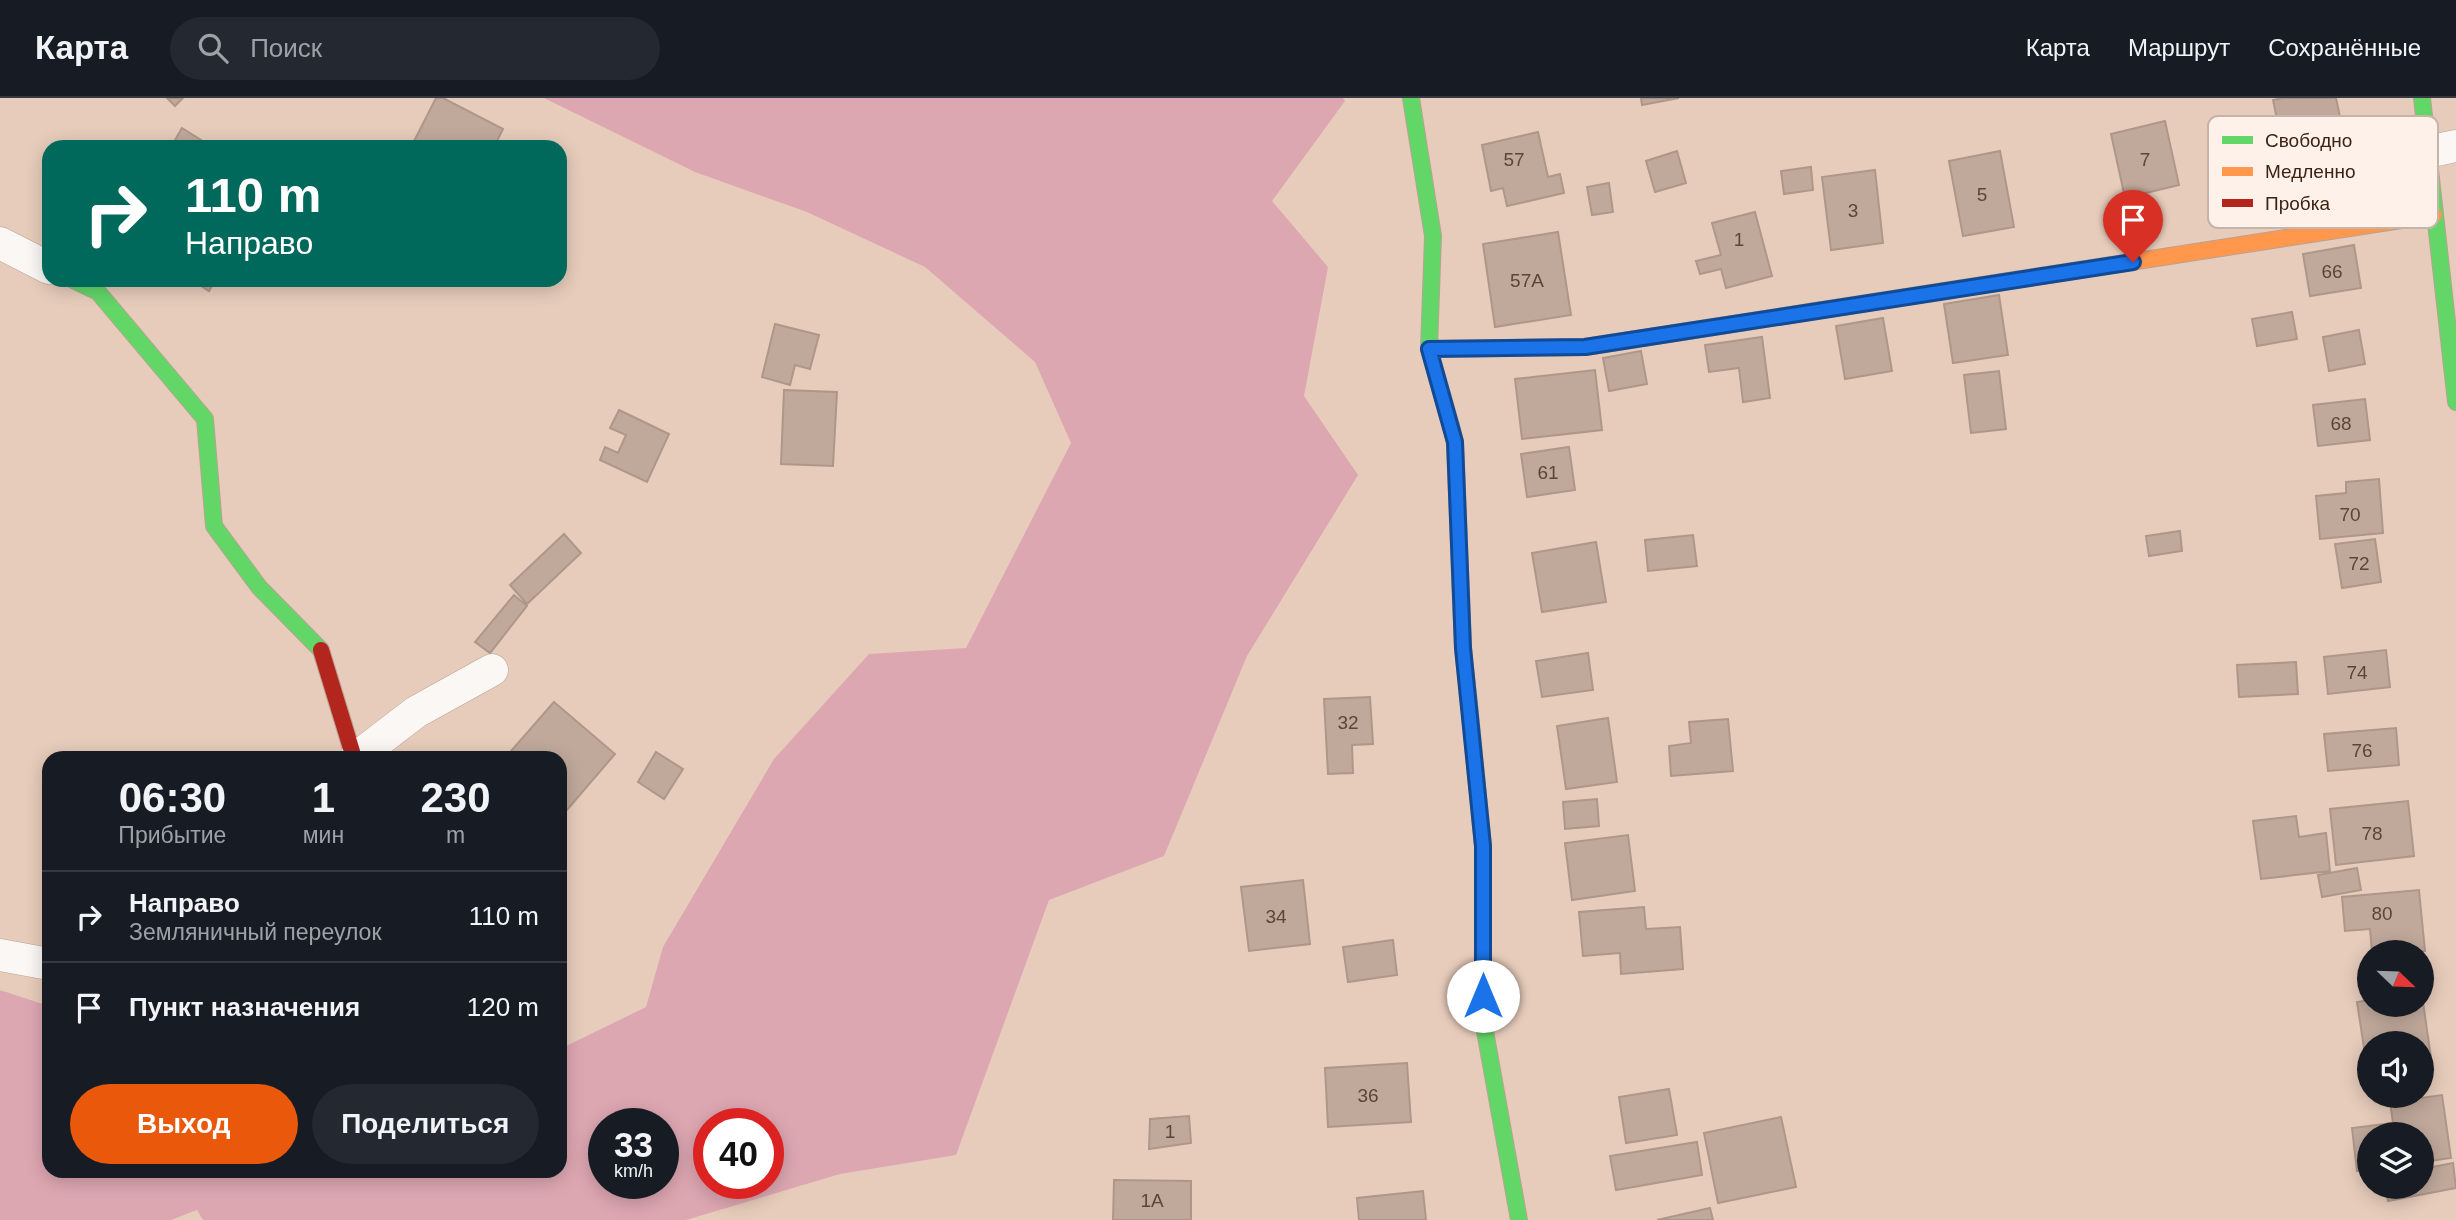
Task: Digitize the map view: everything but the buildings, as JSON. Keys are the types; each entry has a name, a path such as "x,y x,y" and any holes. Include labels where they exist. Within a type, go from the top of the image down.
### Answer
{"street":[{"path":"1411,98 1433,236 1429,349 1455,442 1463,648 1483,846 1483,1020 1519,1220"},
{"path":"2422,98 2429,116"},
{"path":"2438,177 2441,149"},
{"path":"1429,349 1585,347 2350,228"},
{"path":"2436,228 2456,402"},
{"path":"0,243 42,264"},
{"path":"88,287 98,292 205,419 214,526 259,587 320,648 353,751"},
{"path":"364,751 416,712 492,670"},
{"path":"0,955 42,963"}],"shaded area":[{"path":"544,98 1343,98 1345,101 1272,201 1328,267 1304,396 1358,475 1247,656 1164,856 1049,900 956,1155 840,1174 784,1191 784,1108 693,1108 693,1199 756,1199 686,1220 203,1220 197,1210 171,1220 0,1220 0,990 42,1004 42,1178 567,1178 567,1046 646,1007 663,947 774,759 869,654 966,648 1071,443 1035,362 925,267 807,212 695,172"}],"traffic: fast":[{"path":"1411,98 1433,236 1429,349 1451,426"},
{"path":"2422,98 2424,116"},
{"path":"2437,228 2456,402"},
{"path":"1429,349 1585,347 2034,277"},
{"path":"88,287 98,292 205,419 214,526 259,587 321,650"},
{"path":"1470,714 1483,846 1483,1020 1519,1220"}],"traffic: slow":[{"path":"2034,277 2350,228"},
{"path":"1451,426 1455,442 1463,648 1470,714"}],"traffic: jam":[{"path":"321,650 352,751"}],"route":[{"path":"1483,996 1483,846 1463,648 1455,442 1429,349 1585,347 2133,262"}]}
